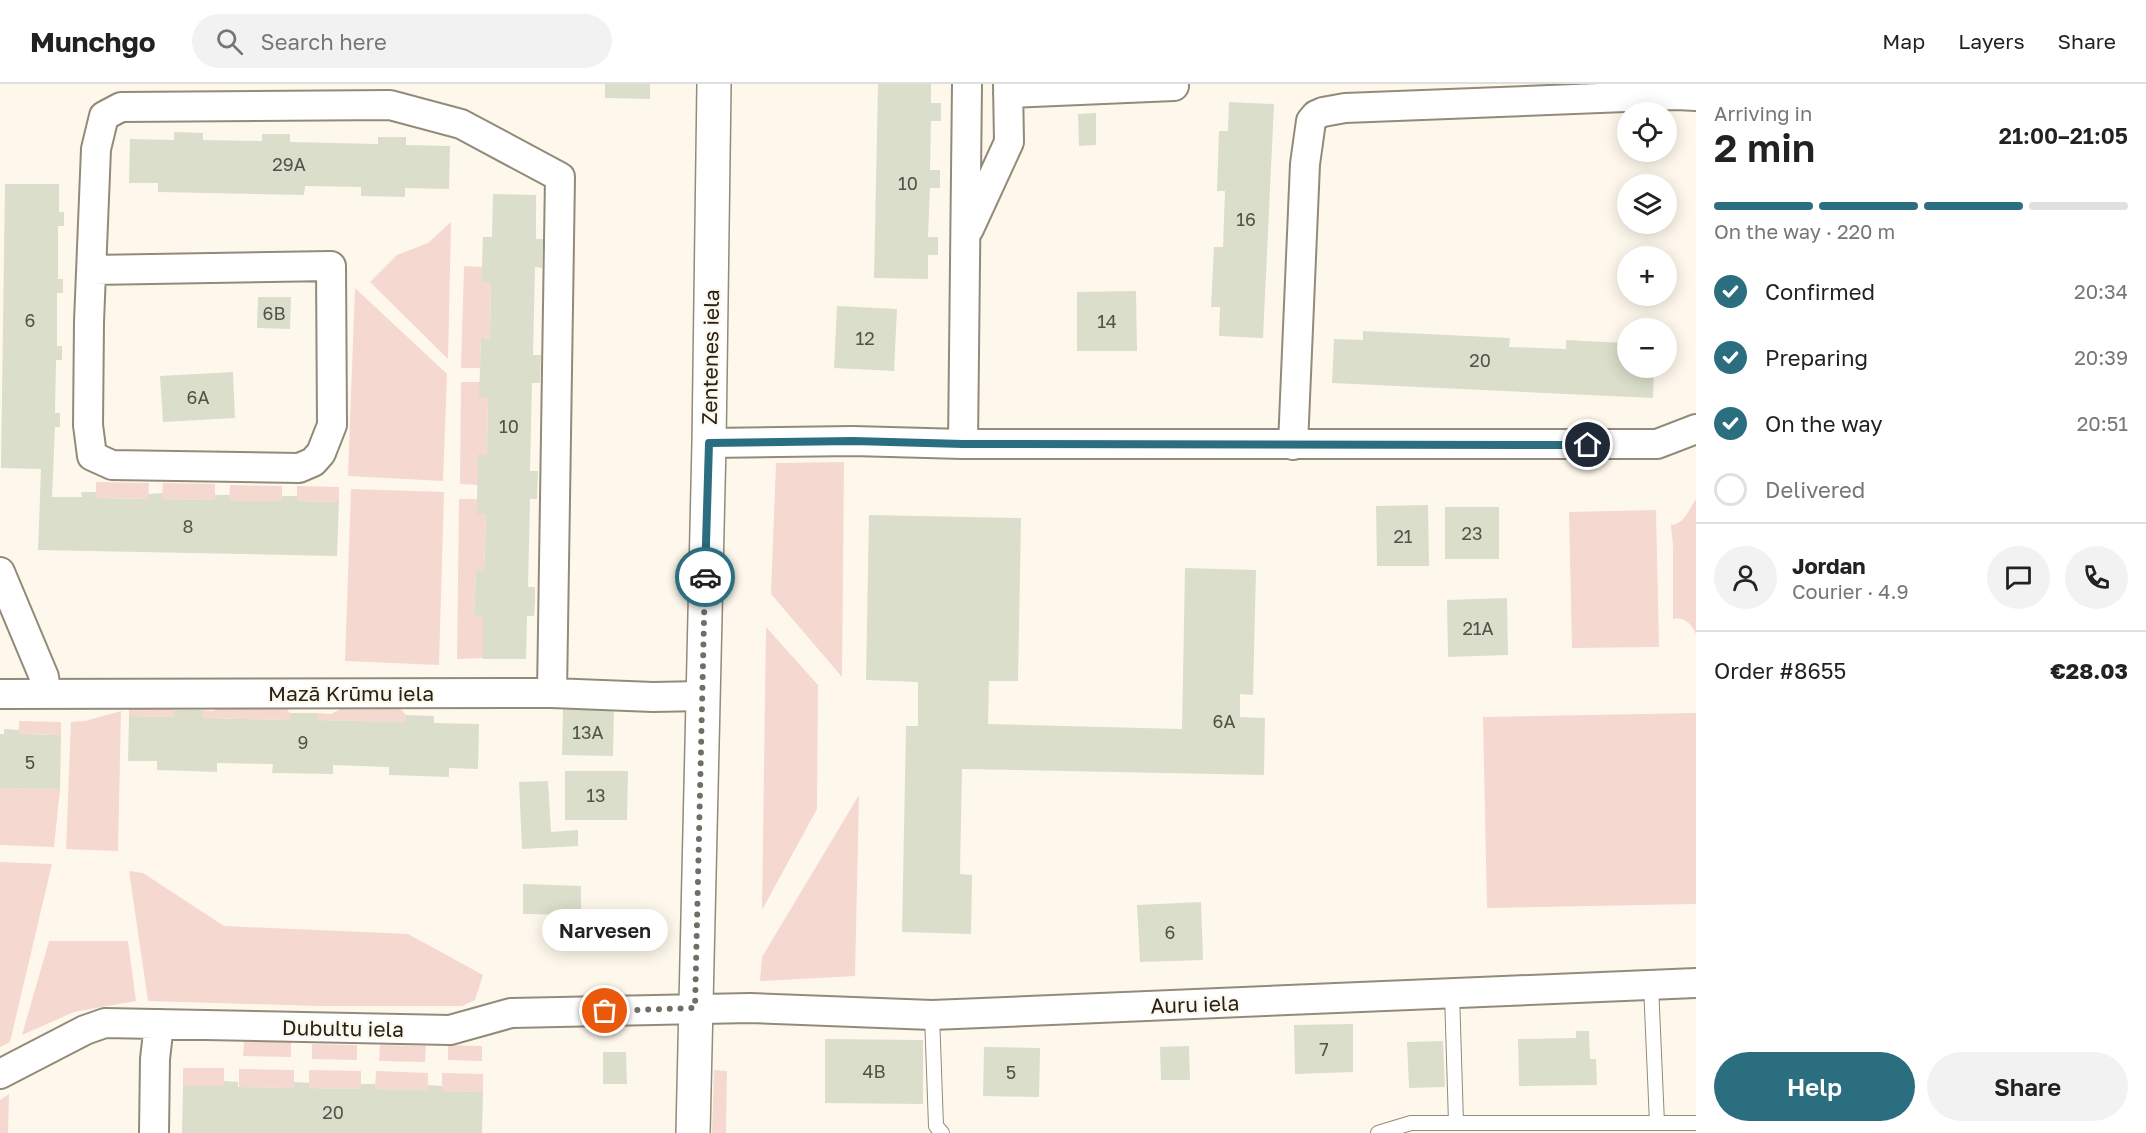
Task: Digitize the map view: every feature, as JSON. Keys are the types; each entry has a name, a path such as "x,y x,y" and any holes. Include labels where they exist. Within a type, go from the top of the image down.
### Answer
{"street":[{"name":"Zentenes iela","path":"693,1133 709,443 714,84"},
{"path":"963,444 967,84"},
{"path":"964,240 1009,142 1008,89 1174,87"},
{"path":"92,270 331,266 332,425 321,453 313,462 299,468 112,465 92,456 88,424 92,270 96,149 104,116 121,107 390,94 461,124 560,177 552,693"},
{"path":"1293,445 1305,164 1311,121 1316,115 1345,108 1696,96"},
{"path":"709,443 853,441 963,444 1657,444 1696,429"},
{"path":"0,572 44,676 46,694"},
{"name":"Mazā Krūmu iela","path":"0,694 552,693 653,697 702,696"},
{"name":"Auru iela","path":"695,1008 932,1015 1696,983"},
{"name":"Dubultu iela","path":"0,1074 95,1025 115,1023 450,1030 511,1013 695,1008"},
{"path":"154,1133 155,1059 159,1024"}],"lane":[{"path":"1651,985 1657,1123"},
{"path":"1452,993 1456,1123"},
{"path":"932,1015 936,1126 942,1133"},
{"path":"1378,1133 1411,1123 1696,1123"}],"shaded area":[{"path":"451,222 448,359 370,282 397,255 428,243"},
{"path":"464,266 482,267 482,282 491,282 490,339 481,338 480,368 461,368"},
{"path":"355,288 447,374 443,481 348,476"},
{"path":"461,382 480,382 488,398 487,455 478,455 478,485 460,484"},
{"path":"844,462 842,677 771,594 776,463"},
{"path":"96,482 149,483 148,499 96,498"},
{"path":"163,483 215,484 215,500 162,499"},
{"path":"230,485 282,486 282,501 229,501"},
{"path":"297,486 339,487 339,502 297,501"},
{"path":"351,489 444,492 439,665 345,661"},
{"path":"459,499 477,499 477,514 486,514 484,571 476,571 474,615 483,615 483,658 457,659"},
{"path":"1696,499 1696,634 1688,622 1673,619 1671,525 1683,519"},
{"path":"1656,510 1659,647 1572,648 1569,512"},
{"path":"766,627 818,685 817,809 762,910"},
{"path":"165,699 174,710 174,717 129,716 129,704"},
{"path":"227,703 283,705 290,713 290,720 202,718 202,710 213,711"},
{"path":"344,707 401,709 406,715 406,722 318,720 318,713 331,714"},
{"path":"121,711 118,851 66,849 71,722 85,721"},
{"path":"1696,713 1696,904 1487,908 1483,717"},
{"path":"19,721 61,722 61,735 19,734"},
{"path":"0,788 60,789 54,847 0,845"},
{"path":"859,795 855,976 760,981 762,957"},
{"path":"0,862 52,864 10,1042 0,1047"},
{"path":"129,871 143,873 224,926 408,934 483,975 475,1000 462,1006 319,1006 148,1001"},
{"path":"49,941 128,941 136,1001 74,1012 22,1035"},
{"path":"244,1041 291,1042 291,1057 243,1056"},
{"path":"312,1044 357,1045 357,1060 312,1059"},
{"path":"380,1045 426,1046 425,1062 379,1061"},
{"path":"448,1045 482,1046 482,1061 448,1060"},
{"path":"183,1068 224,1068 224,1086 183,1086"},
{"path":"239,1069 294,1070 294,1088 239,1087"},
{"path":"309,1070 361,1071 361,1089 309,1088"},
{"path":"714,1070 727,1071 726,1133 712,1133"},
{"path":"376,1071 428,1073 428,1090 375,1089"},
{"path":"442,1073 483,1074 483,1092 442,1091"},
{"path":"9,1094 8,1133 0,1133 0,1100"}],"building":[{"path":"605,84 650,84 650,99 605,98"},
{"path":"878,84 931,84 931,103 941,103 941,121 931,121 930,170 940,170 940,188 930,188 928,237 938,237 938,255 928,255 928,279 874,278"},
{"path":"1229,102 1274,104 1263,338 1219,336 1220,307 1211,307 1214,247 1223,247 1225,191 1217,191 1219,131 1228,131"},
{"path":"1096,113 1096,145 1079,146 1078,114"},
{"path":"174,132 203,133 203,140 262,141 262,134 290,134 290,142 378,144 378,137 406,137 406,145 450,146 449,189 405,188 405,197 361,196 361,187 305,186 304,195 158,192 158,183 129,183 130,139 174,140"},
{"path":"5,184 59,184 59,212 64,212 64,226 58,226 58,279 63,279 63,293 57,293 57,346 62,346 62,360 56,360 55,413 60,413 60,427 55,427 52,497 82,497 81,492 96,492 96,498 148,499 148,494 163,493 162,499 215,500 215,495 230,495 229,501 282,501 282,496 297,496 297,501 339,502 337,556 38,550 41,469 1,468"},
{"path":"493,194 536,195 536,239 543,239 542,268 535,267 533,355 541,355 540,383 532,383 530,471 538,471 537,499 530,499 528,587 535,587 535,602 534,616 527,616 526,659 483,659 483,615 474,615 476,570 484,571 486,514 477,514 478,454 487,455 488,398 479,398 481,338 490,339 491,282 482,282 483,237 492,237"},
{"path":"1136,291 1137,351 1077,351 1077,292"},
{"path":"258,297 291,297 290,329 257,328"},
{"path":"837,306 897,309 894,371 834,368"},
{"path":"1363,331 1510,338 1509,347 1566,349 1566,340 1617,343 1617,378 1654,378 1653,398 1332,383 1334,339 1363,340"},
{"path":"233,372 235,418 163,422 160,376"},
{"path":"1428,505 1429,566 1377,566 1376,506"},
{"path":"1445,507 1499,507 1499,559 1445,559"},
{"path":"869,515 1021,518 1018,681 989,681 988,724 1182,729 1185,568 1256,570 1253,695 1240,694 1240,717 1265,718 1264,775 962,769 960,874 972,875 971,934 902,932 906,726 918,726 918,682 866,680"},
{"path":"1507,598 1508,655 1448,657 1447,600"},
{"path":"563,708 614,709 613,756 562,755"},
{"path":"174,710 202,710 202,718 290,720 290,713 318,713 318,720 406,722 406,715 434,716 434,723 479,724 478,769 449,768 449,777 389,775 389,767 333,765 333,774 272,773 273,764 217,763 217,772 157,770 157,761 128,761 129,716 174,717"},
{"path":"4,729 19,730 19,734 61,735 60,789 0,788 0,734 4,734"},
{"path":"565,771 628,771 627,820 565,820"},
{"path":"548,781 551,832 578,830 578,846 522,849 519,782"},
{"path":"523,884 581,886 581,915 523,914"},
{"path":"1201,902 1203,960 1140,962 1137,905"},
{"path":"1353,1024 1353,1072 1295,1074 1294,1025"},
{"path":"1576,1031 1589,1031 1590,1059 1596,1059 1597,1085 1519,1086 1518,1039 1576,1038"},
{"path":"825,1039 923,1040 923,1104 825,1103"},
{"path":"1443,1041 1445,1087 1409,1088 1407,1042"},
{"path":"1189,1046 1190,1080 1161,1080 1160,1047"},
{"path":"984,1047 1040,1048 1039,1097 983,1096"},
{"path":"603,1052 626,1052 627,1084 603,1084"},
{"path":"224,1081 238,1082 238,1087 294,1088 294,1082 309,1083 309,1088 361,1089 361,1084 375,1084 375,1089 428,1090 428,1085 442,1086 442,1091 483,1092 482,1133 182,1133 183,1086 224,1086"}],"way so far":[{"path":"605,1011 695,1008 705,577"}],"place":[{"name":"Narvesen","path":"605,1011"}],"route":[{"path":"705,577 709,443 853,441 963,444 1588,445"}]}
